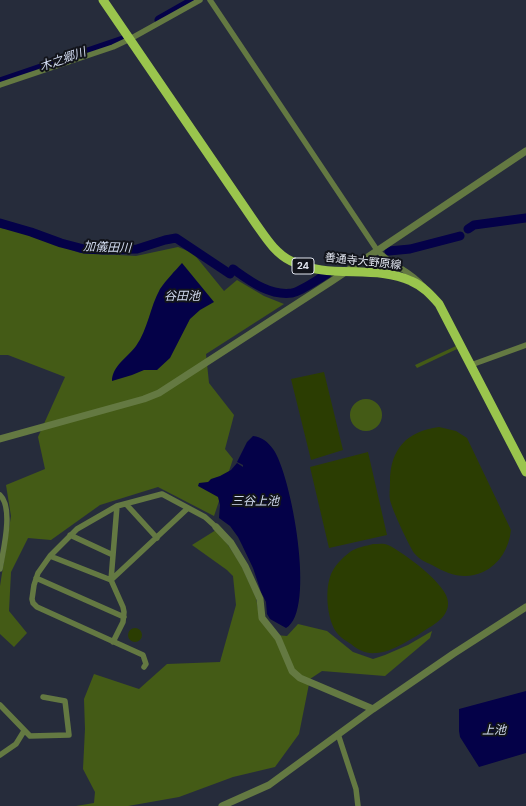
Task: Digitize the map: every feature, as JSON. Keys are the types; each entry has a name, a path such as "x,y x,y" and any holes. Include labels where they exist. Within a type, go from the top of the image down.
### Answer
{"main road":[{"name":"善通寺大野原線","path":"103,0 269,242 279,253 302,266 345,272 385,274 412,281 426,290 439,304 526,472"}],"street":[{"path":"0,85 113,47 200,0"},
{"path":"210,0 377,250 383,256 419,280 426,290"},
{"path":"0,439 144,399 159,393 345,272 526,151"},
{"path":"471,365 526,345"},
{"path":"0,494 6,506 7,515 0,569"},
{"path":"144,667 146,664 143,655 37,607 33,603 32,599 36,578 42,566 77,529 117,506 162,494 205,517 231,543 245,566 260,599 262,618 278,638 292,671 296,675 373,709"},
{"path":"126,504 157,538"},
{"path":"113,642 124,617 123,607 110,580 117,506"},
{"path":"110,580 188,508"},
{"path":"70,535 113,555"},
{"path":"50,556 110,580"},
{"path":"36,578 124,617"},
{"path":"222,806 269,785 373,709 453,654 526,607"},
{"path":"0,706 30,736 69,735 65,701 43,697"},
{"path":"0,755 16,744 24,731"},
{"path":"338,734 356,788 358,806"}],"green space":[{"path":"0,228 19,231 80,253 136,256 178,247 193,253 224,291 237,280 264,296 284,304 206,354 209,383 234,415 225,449 233,459 214,516 158,487 100,505 51,540 28,538 11,572 9,611 27,633 14,647 0,634 0,586 11,516 6,485 45,469 38,437 65,377 8,355 0,355"},
{"path":"456,346 457,349 417,368 415,365"},
{"path":"324,372 343,450 311,460 291,379"},
{"path":"363,399 369,399 378,403 382,415 378,427 369,431 363,431 354,427 350,418 350,412 354,403"},
{"path":"439,427 456,431 467,438 511,530 506,549 499,560 489,569 470,576 451,574 418,557 414,553 405,535 390,500 391,470 397,451 409,437 428,429"},
{"path":"368,452 387,535 329,548 310,467"},
{"path":"216,530 241,565 256,598 260,620 275,635 287,636 298,624 327,631 353,652 373,659 408,645 432,631 430,638 385,676 322,671 310,679 299,734 275,767 233,777 179,797 128,806 76,806 94,803 95,792 83,769 85,729 84,699 94,674 139,689 167,664 220,662 236,605 233,576 192,545"},
{"path":"373,544 388,545 404,554 424,570 441,587 446,595 448,607 442,618 410,640 396,648 372,653 359,650 337,633 329,614 327,598 328,583 333,570 338,563 353,550"},
{"path":"132,628 138,628 142,632 142,638 138,642 132,642 128,638 128,632"}],"water":[{"name":"谷田池","path":"182,263 214,302 200,310 190,319 170,358 157,370 144,370 112,381 117,366 133,350 140,339 160,289"},
{"name":"三谷上池","path":"253,436 264,440 273,449 280,463 287,485 293,512 298,542 300,597 295,617 286,628 270,619 267,614 266,602 253,568 238,537 230,526 219,518 220,505 218,497 198,486 199,483 208,482 211,479 231,470 237,463 243,467 243,465 237,462 247,442"},
{"name":"上池","path":"526,691 526,753 479,767 460,737 459,709"}],"waterway":[{"name":"木之郷川","path":"159,20 194,0"},
{"name":"木之郷川","path":"0,82 123,40"},
{"name":"加儀田川","path":"468,229 474,225 526,218"},
{"name":"加儀田川","path":"0,223 84,249 137,249 176,238 230,274"},
{"name":"加儀田川","path":"389,251 410,249 460,236"},
{"name":"加儀田川","path":"233,269 260,287 275,292 284,293 292,293 300,290 327,274"}]}
